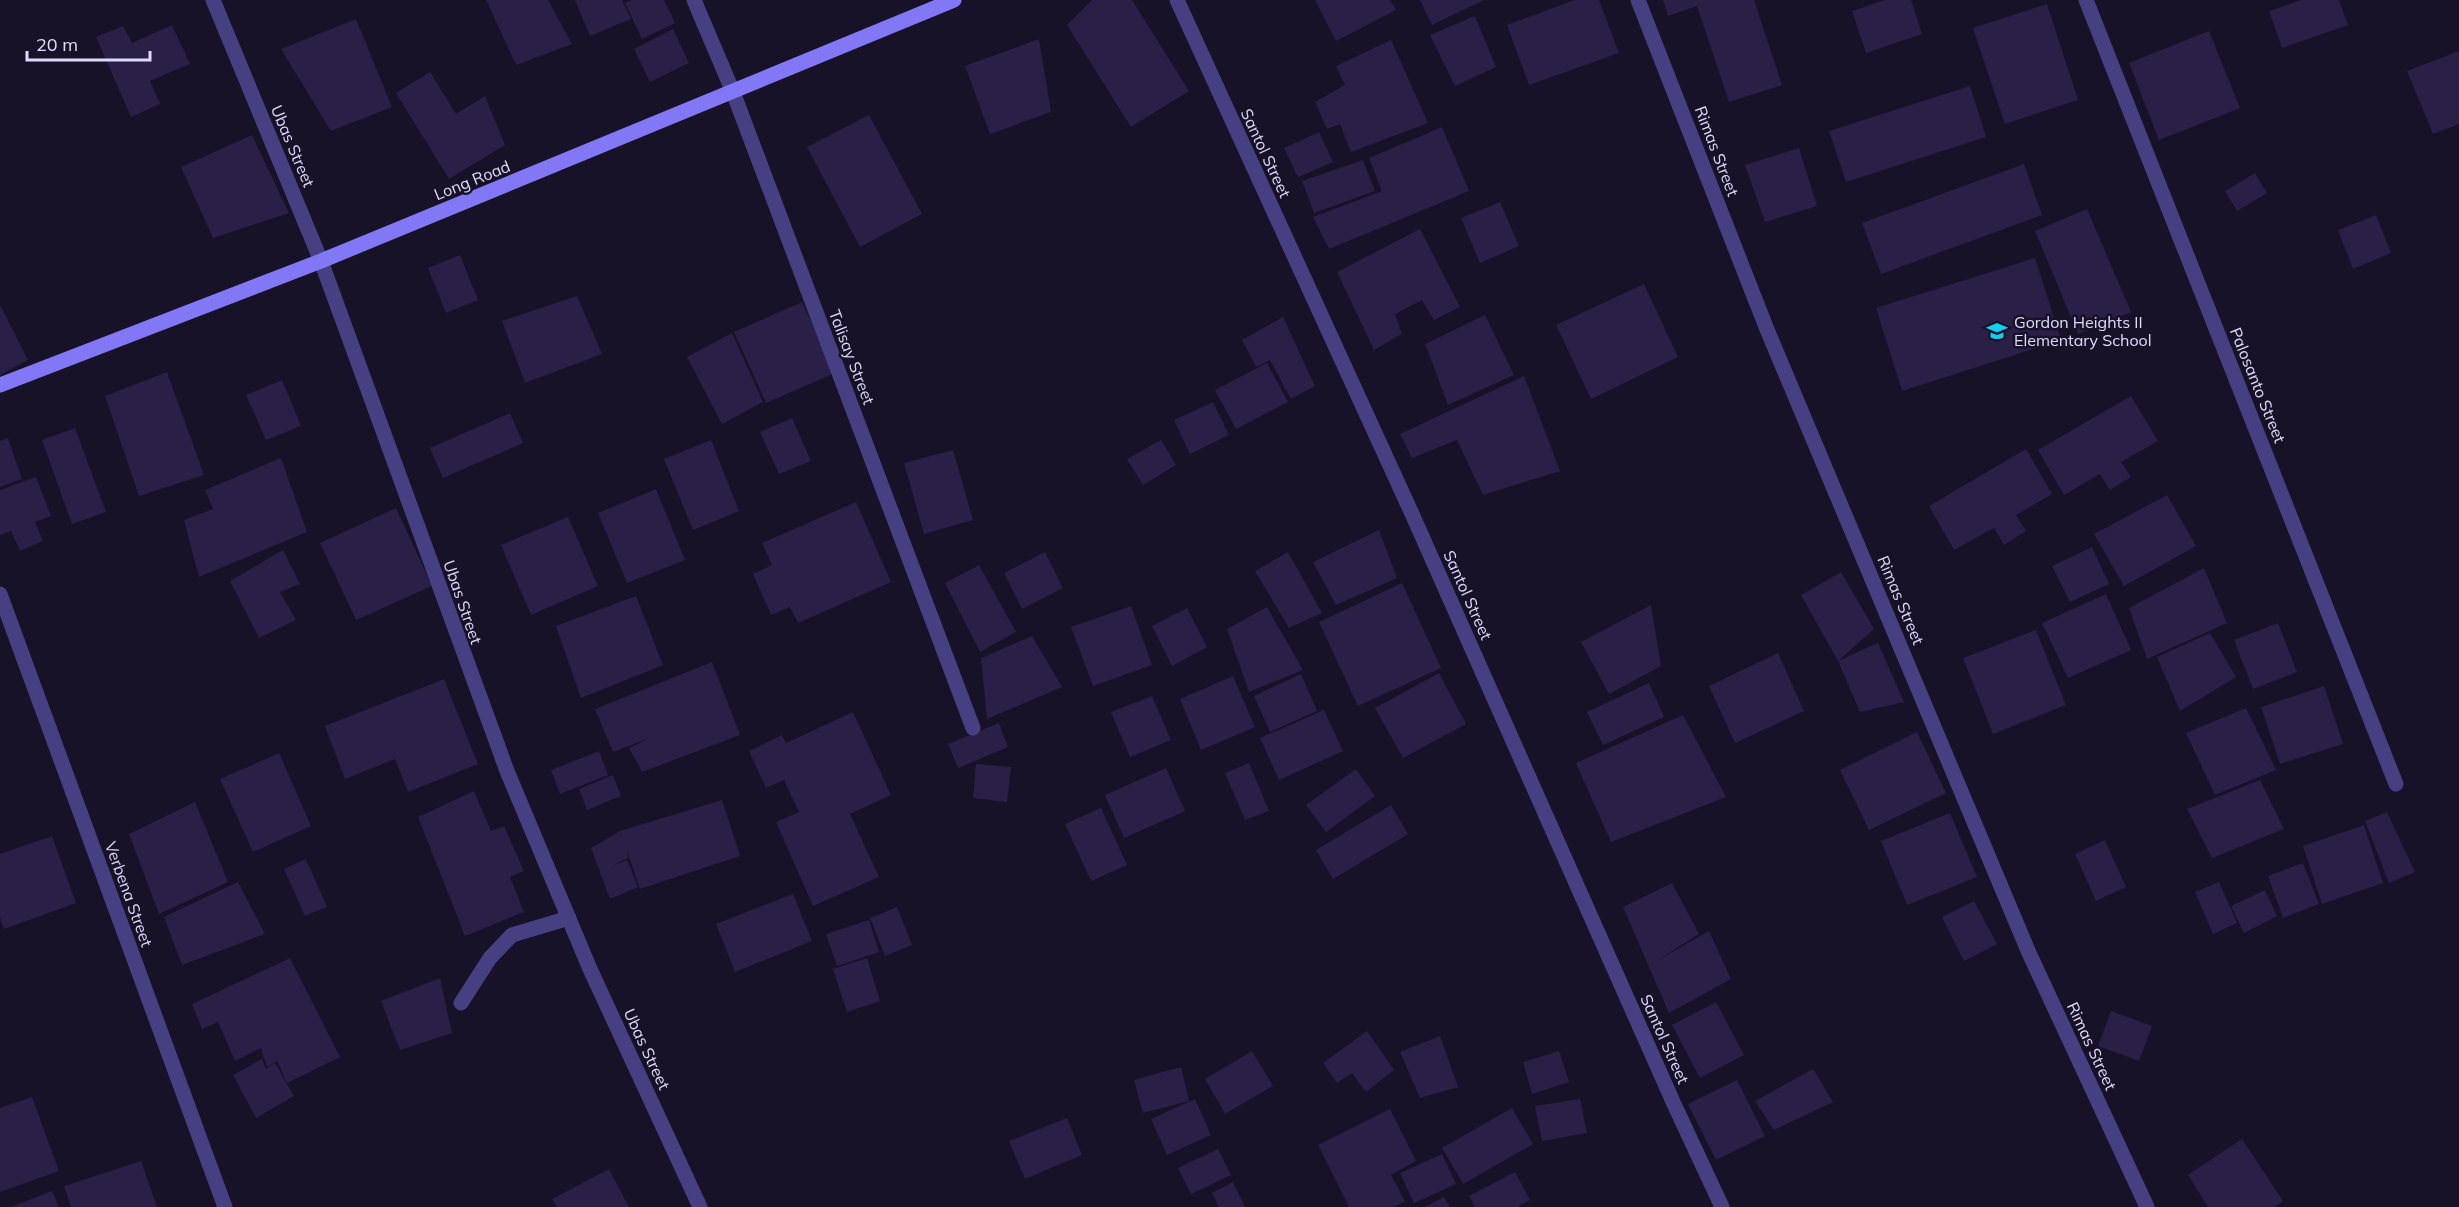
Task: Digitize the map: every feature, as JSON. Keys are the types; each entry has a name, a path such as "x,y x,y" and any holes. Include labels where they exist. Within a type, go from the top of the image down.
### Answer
{"street":[{"name":"Ubas Street","path":"213,0 321,261 498,749 569,918 700,1207"},
{"name":"Talisay Street","path":"694,0 733,92 974,728"},
{"name":"Long Road","path":"0,385 321,261 954,0"},
{"name":"Santol Street","path":"1177,0 1413,516 1669,1093 1722,1207"},
{"name":"Rimas Street","path":"1638,0 1766,327 2025,942 2147,1207"},
{"name":"Palosanto Street","path":"2086,0 2396,784"},
{"name":"Verbena Street","path":"0,594 225,1207"},
{"path":"461,1003 490,958 513,935 569,918"}],"building":[{"path":"486,0 548,0 572,44 516,65"},
{"path":"575,0 622,0 631,19 590,36"},
{"path":"632,0 664,0 675,23 642,39 625,3"},
{"path":"1092,0 1132,0 1189,91 1131,127 1067,25"},
{"path":"1315,0 1390,0 1396,10 1336,41"},
{"path":"1420,0 1484,0 1432,25"},
{"path":"1575,0 1599,0 1619,53 1529,85 1507,25"},
{"path":"1663,0 1754,0 1782,85 1729,102 1697,6 1668,16"},
{"path":"1885,0 1911,0 1922,34 1866,53 1852,11"},
{"path":"2301,0 2339,0 2348,25 2282,48 2269,11"},
{"path":"2047,4 2078,100 2005,124 1973,28"},
{"path":"1475,16 1496,67 1455,86 1430,35"},
{"path":"356,19 392,107 331,131 281,49"},
{"path":"172,25 190,64 150,81 160,104 131,117 96,37 123,26 132,43"},
{"path":"673,29 689,63 650,82 634,49"},
{"path":"2209,31 2240,108 2159,140 2129,63"},
{"path":"1039,39 1051,112 990,134 965,66"},
{"path":"1391,40 1428,123 1351,152 1340,124 1327,129 1315,102 1345,85 1336,66"},
{"path":"2459,51 2459,124 2433,134 2407,71"},
{"path":"430,72 456,114 485,96 505,145 449,179 396,93"},
{"path":"1970,86 1986,137 1846,182 1829,131"},
{"path":"869,115 922,214 860,247 807,147"},
{"path":"1442,127 1469,191 1329,249 1313,217 1382,191 1369,158"},
{"path":"1319,132 1333,162 1298,177 1284,148"},
{"path":"252,135 289,213 213,238 181,167"},
{"path":"1799,148 1817,206 1765,222 1745,165"},
{"path":"1363,160 1375,191 1314,213 1302,181"},
{"path":"2024,164 2042,215 1881,274 1862,223"},
{"path":"2255,173 2267,193 2237,211 2225,191"},
{"path":"1500,202 1519,246 1480,263 1461,218"},
{"path":"2087,209 2131,312 2078,334 2035,231"},
{"path":"2376,215 2391,253 2353,269 2338,230"},
{"path":"1420,229 1460,307 1434,320 1422,300 1395,314 1402,334 1374,350 1337,272"},
{"path":"460,255 478,300 446,313 428,268"},
{"path":"2035,258 2061,340 1902,391 1876,308"},
{"path":"1644,284 1678,357 1591,399 1556,325"},
{"path":"577,296 602,354 525,383 502,321"},
{"path":"802,302 835,373 766,403 734,332"},
{"path":"0,305 28,360 0,375"},
{"path":"1485,315 1514,375 1448,405 1425,344"},
{"path":"1283,317 1315,386 1291,399 1270,360 1256,367 1242,340"},
{"path":"732,333 763,402 722,424 687,357"},
{"path":"1267,363 1288,402 1236,429 1215,390"},
{"path":"167,372 204,475 139,496 105,396"},
{"path":"1524,376 1560,471 1483,495 1457,440 1412,458 1400,434"},
{"path":"282,380 301,426 266,440 246,395"},
{"path":"2131,396 2158,441 2121,462 2131,477 2110,490 2100,474 2064,495 2038,450"},
{"path":"1213,402 1229,435 1190,454 1174,420"},
{"path":"510,413 523,443 443,478 430,448"},
{"path":"792,418 811,461 779,474 760,432"},
{"path":"75,428 106,512 72,524 42,440"},
{"path":"8,438 22,479 0,487 0,441"},
{"path":"711,440 739,511 693,530 664,459"},
{"path":"1161,440 1176,465 1143,485 1127,459"},
{"path":"2026,449 2052,494 2016,515 2026,531 2004,545 1994,528 1954,550 1929,506"},
{"path":"953,450 973,520 924,534 904,463"},
{"path":"281,458 307,532 199,577 184,520 213,509 205,490"},
{"path":"36,477 51,516 35,522 43,541 20,551 11,531 0,535 0,490"},
{"path":"656,489 685,560 627,583 598,513"},
{"path":"2167,495 2196,546 2124,586 2094,534"},
{"path":"856,502 891,582 798,623 790,607 771,615 753,574 772,565 762,543"},
{"path":"396,508 432,586 356,620 320,543"},
{"path":"568,517 598,586 531,615 501,545"},
{"path":"1379,530 1397,578 1336,605 1313,562"},
{"path":"2092,547 2109,584 2070,602 2052,566"},
{"path":"283,550 300,584 280,592 296,620 259,638 230,581"},
{"path":"1045,552 1063,588 1022,609 1004,573"},
{"path":"1288,552 1322,613 1289,628 1255,571"},
{"path":"979,565 1016,632 980,652 945,583"},
{"path":"2204,568 2227,623 2147,659 2129,608"},
{"path":"1841,572 1874,629 1838,661 1801,595"},
{"path":"1402,583 1441,668 1358,706 1319,622"},
{"path":"2106,594 2131,650 2068,678 2042,623"},
{"path":"636,596 663,665 581,698 556,626"},
{"path":"1651,605 1661,666 1609,694 1581,642"},
{"path":"1131,606 1152,665 1093,686 1071,627"},
{"path":"1267,607 1303,670 1249,692 1227,629"},
{"path":"1187,608 1207,647 1172,666 1152,626"},
{"path":"2278,623 2297,672 2253,689 2234,640"},
{"path":"2036,630 2066,705 1993,734 1963,658"},
{"path":"2210,633 2236,677 2180,711 2157,657"},
{"path":"1032,636 1062,687 987,719 981,658"},
{"path":"1878,643 1904,702 1860,712 1838,661"},
{"path":"1778,653 1804,711 1735,743 1709,686"},
{"path":"712,662 740,735 642,772 629,748 650,738 613,752 595,709"},
{"path":"1439,673 1466,724 1403,758 1375,708"},
{"path":"1301,674 1317,711 1270,732 1254,696"},
{"path":"1233,676 1255,727 1201,750 1180,699"},
{"path":"444,679 478,764 408,792 395,759 345,779 325,726"},
{"path":"1649,683 1664,717 1603,745 1587,712"},
{"path":"2324,686 2343,744 2280,764 2261,707"},
{"path":"1152,696 1171,740 1130,757 1111,712"},
{"path":"2246,708 2276,770 2215,795 2186,733"},
{"path":"1324,710 1343,751 1279,780 1260,738"},
{"path":"853,712 891,795 850,814 879,877 813,906 776,822 799,812 784,780 766,788 749,751 782,735 786,743"},
{"path":"1683,715 1726,797 1611,842 1576,763"},
{"path":"999,723 1008,747 958,768 948,744"},
{"path":"1917,732 1946,793 1869,830 1840,770"},
{"path":"599,751 608,775 560,794 551,770"},
{"path":"279,753 311,826 253,852 220,779"},
{"path":"1249,763 1269,811 1245,820 1225,773"},
{"path":"976,764 1011,767 1007,802 973,798"},
{"path":"1166,768 1185,811 1124,838 1105,795"},
{"path":"1356,769 1375,796 1326,832 1306,805"},
{"path":"613,775 621,796 587,810 579,789"},
{"path":"2260,780 2284,829 2212,858 2187,809"},
{"path":"474,791 491,831 504,826 524,871 510,877 524,912 465,936 418,817"},
{"path":"722,800 740,856 640,889 627,851 628,858 610,867 627,860 638,887 610,899 591,848 620,831"},
{"path":"195,802 228,882 159,914 129,834"},
{"path":"1391,805 1408,834 1333,879 1316,850"},
{"path":"1101,808 1127,865 1091,881 1065,824"},
{"path":"2387,812 2415,872 2389,883 2365,821"},
{"path":"1950,813 1977,877 1907,905 1881,841"},
{"path":"2364,825 2383,883 2322,904 2303,846"},
{"path":"52,836 76,903 4,929 0,917 0,854"},
{"path":"2105,840 2126,887 2096,901 2075,854"},
{"path":"306,859 327,907 305,916 284,869"},
{"path":"2303,863 2319,904 2283,918 2268,876"},
{"path":"238,882 265,934 182,965 164,917"},
{"path":"2219,882 2237,923 2213,934 2195,892"},
{"path":"1672,883 1699,934 1658,960 1709,931 1731,979 1669,1013 1623,907"},
{"path":"2265,890 2277,916 2244,933 2231,906"},
{"path":"793,894 812,941 735,972 716,924"},
{"path":"1974,901 1997,944 1964,961 1942,917"},
{"path":"897,907 912,945 885,956 870,918"},
{"path":"869,920 879,952 837,966 826,934"},
{"path":"290,958 340,1057 287,1083 277,1061 267,1067 261,1048 235,1061 218,1022 202,1029 192,1004"},
{"path":"867,958 880,1001 847,1012 833,969"},
{"path":"440,978 452,1033 400,1050 381,1001"},
{"path":"1716,1002 1744,1055 1700,1078 1672,1025"},
{"path":"2111,1011 2152,1026 2139,1061 2098,1046"},
{"path":"1367,1031 1394,1070 1366,1092 1352,1073 1337,1083 1323,1063"},
{"path":"1440,1036 1458,1087 1420,1098 1400,1052"},
{"path":"1252,1051 1273,1086 1225,1114 1205,1079"},
{"path":"1559,1051 1569,1082 1532,1094 1523,1062"},
{"path":"262,1059 266,1069 275,1063 294,1096 256,1118 233,1075"},
{"path":"1181,1067 1189,1101 1143,1113 1134,1080"},
{"path":"1813,1069 1833,1102 1774,1130 1755,1101"},
{"path":"1737,1080 1765,1136 1716,1160 1688,1104"},
{"path":"32,1097 59,1171 0,1192 0,1108"},
{"path":"1195,1099 1211,1135 1167,1155 1151,1119"},
{"path":"1580,1099 1587,1133 1542,1141 1535,1106"},
{"path":"1512,1108 1533,1144 1463,1184 1442,1148"},
{"path":"1390,1109 1416,1161 1391,1175 1405,1201 1394,1207 1349,1207 1318,1145"},
{"path":"1067,1118 1082,1155 1025,1179 1009,1141"},
{"path":"2242,1139 2283,1201 2274,1207 2208,1207 2188,1175"},
{"path":"1218,1149 1231,1175 1191,1194 1178,1168"},
{"path":"1442,1154 1456,1184 1414,1203 1400,1173"},
{"path":"141,1161 157,1207 71,1207 64,1186"},
{"path":"609,1169 629,1207 557,1207 552,1199"},
{"path":"1515,1172 1530,1200 1517,1207 1475,1207 1469,1196"},
{"path":"1233,1182 1245,1207 1219,1207 1212,1193"},
{"path":"52,1191 59,1207 11,1207"},
{"path":"1444,1197 1450,1207 1425,1207"}],"place":[{"name":"Gordon Heights II Elementary School","path":"1997,331"}]}
